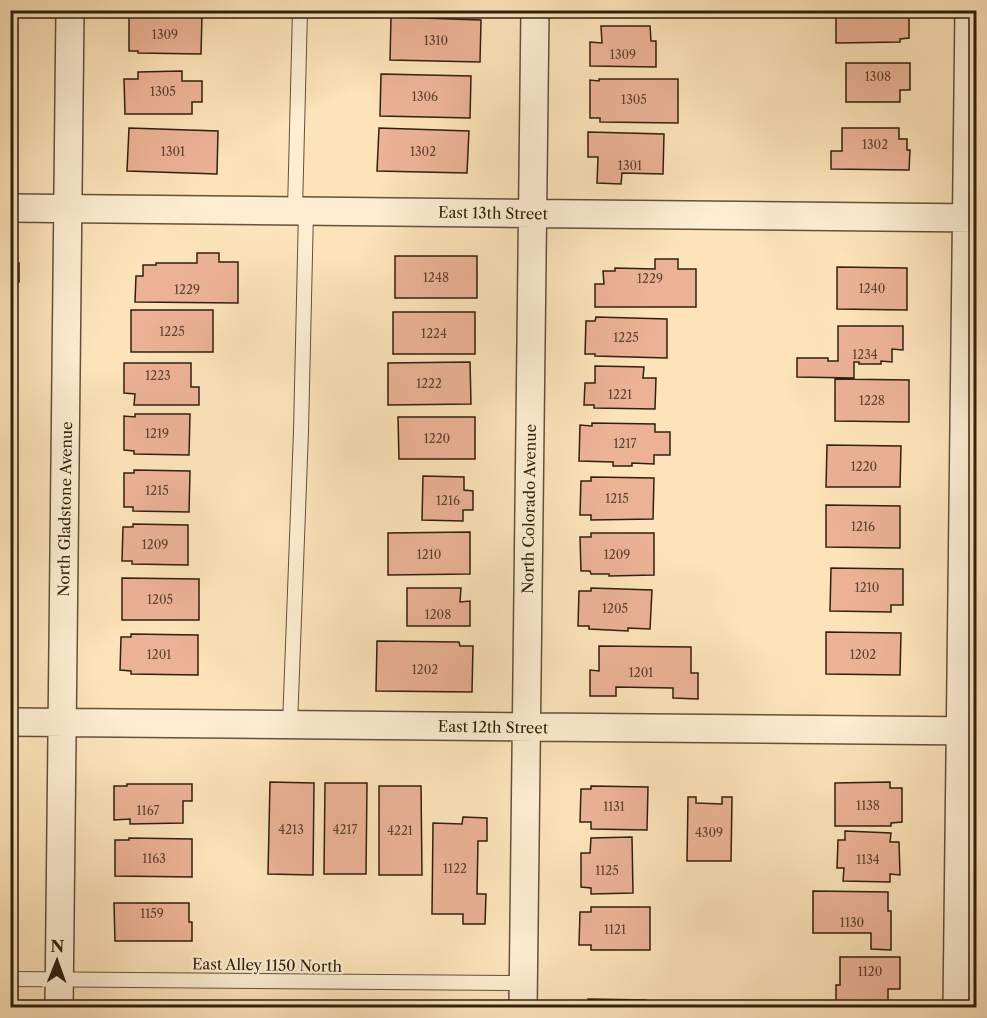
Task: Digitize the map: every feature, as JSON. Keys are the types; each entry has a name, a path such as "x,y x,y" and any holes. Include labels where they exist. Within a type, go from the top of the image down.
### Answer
{"street":[{"name":"North Gladstone Avenue","path":"59,1008 70,10"},
{"name":"North Colorado Avenue","path":"523,995 535,10"},
{"path":"957,1008 968,731 972,218 969,10"},
{"name":"East 13th Street","path":"10,208 972,218"},
{"name":"East 12th Street","path":"10,722 968,731"}],"lane":[{"path":"290,725 302,431 300,10"},
{"name":"East Alley 1150 North","path":"10,979 523,995"}],"building":[{"path":"417,10 481,10 481,13 417,13"},
{"path":"836,10 909,10 909,38 900,39 900,42 836,43"},
{"path":"139,15 202,16 201,54 129,51 129,17"},
{"path":"391,17 481,20 480,62 390,60"},
{"path":"601,26 650,26 651,41 656,41 656,67 590,66 590,42 602,43"},
{"path":"846,63 910,63 910,90 900,90 900,102 846,102"},
{"path":"182,71 182,81 202,81 202,102 192,102 192,114 125,114 124,79 138,79 138,72"},
{"path":"381,74 471,76 470,118 380,116"},
{"path":"599,79 678,79 678,123 600,122 600,118 590,118 590,80 599,81"},
{"path":"129,128 218,131 217,174 127,171"},
{"path":"379,128 469,131 467,173 377,171"},
{"path":"842,128 899,128 899,139 907,139 907,150 910,150 909,170 831,169 831,151 842,151"},
{"path":"588,132 664,134 663,174 622,173 621,184 597,183 598,157 588,157"},
{"path":"197,253 219,253 219,262 238,262 238,303 135,302 136,276 143,276 143,265 197,263"},
{"path":"395,256 477,256 477,298 395,298"},
{"path":"655,259 678,259 678,269 696,269 696,307 595,307 595,284 604,284 603,271 615,271 615,268 655,269"},
{"path":"10,263 19,263 19,282 12,282 12,301 10,301"},
{"path":"837,267 907,268 907,310 837,309"},
{"path":"131,310 213,310 213,352 131,352"},
{"path":"393,312 475,312 475,354 393,354"},
{"path":"596,317 667,319 667,358 585,354 586,321 595,321"},
{"path":"838,326 903,326 903,350 892,349 892,362 859,364 859,362 854,362 854,378 797,377 797,358 828,358 828,361 838,361"},
{"path":"470,362 471,404 388,405 388,363"},
{"path":"124,363 191,363 191,387 199,387 199,405 134,405 135,394 124,393"},
{"path":"595,366 644,367 643,378 656,378 655,409 594,408 594,405 584,405 585,383 595,383"},
{"path":"835,379 909,380 909,422 835,421"},
{"path":"135,414 190,414 189,455 134,454 134,451 124,450 124,416 135,417"},
{"path":"398,417 475,417 475,459 399,459"},
{"path":"592,423 655,424 655,432 670,432 670,455 654,455 654,464 632,463 632,466 613,466 613,462 579,461 580,425 592,426"},
{"path":"827,445 901,446 900,487 826,487"},
{"path":"134,470 190,471 189,512 133,511 133,507 124,507 124,473 134,473"},
{"path":"423,476 464,477 464,490 473,491 473,510 463,510 463,521 422,520"},
{"path":"591,477 654,478 653,519 591,520 591,515 580,515 581,481 591,481"},
{"path":"826,505 900,506 900,548 826,547"},
{"path":"133,524 188,525 188,565 132,564 132,561 122,561 123,527 133,527"},
{"path":"470,532 470,574 388,575 388,533"},
{"path":"591,533 654,533 654,575 609,576 609,574 591,574 590,571 581,571 580,537 591,537"},
{"path":"831,568 903,569 903,605 891,605 891,612 830,611"},
{"path":"122,578 199,579 199,620 122,620"},
{"path":"407,588 461,588 460,602 470,601 470,626 407,626"},
{"path":"591,588 652,590 650,629 628,628 628,631 589,629 589,626 578,626 579,591 591,591"},
{"path":"826,632 901,633 900,675 826,674"},
{"path":"131,634 198,635 198,675 131,674 131,671 120,670 121,637 131,637"},
{"path":"377,641 459,642 460,646 473,646 472,692 376,691"},
{"path":"599,646 691,647 691,673 698,673 698,699 673,698 673,688 616,687 616,696 590,696 590,670 599,671"},
{"path":"270,782 314,783 313,875 268,874"},
{"path":"890,782 890,788 902,788 902,822 891,823 891,826 835,826 835,783"},
{"path":"325,783 367,783 366,874 324,874"},
{"path":"127,784 192,784 192,801 183,801 183,823 130,824 130,819 114,820 114,786 127,786"},
{"path":"379,786 421,786 422,875 379,875"},
{"path":"591,786 648,787 647,830 591,829 591,822 580,822 581,789 591,789"},
{"path":"688,797 696,797 696,803 722,804 722,797 732,797 731,861 687,861"},
{"path":"463,817 487,818 487,841 478,841 477,894 486,894 485,924 463,924 463,914 432,914 433,823 462,824"},
{"path":"845,831 891,833 890,842 899,842 900,875 890,874 890,882 843,881 844,868 837,868 838,840 845,840"},
{"path":"632,837 633,893 591,894 591,888 581,887 581,853 590,853 591,838"},
{"path":"129,838 192,839 192,877 115,876 115,840 129,840"},
{"path":"813,891 888,892 888,911 891,911 891,950 871,949 871,933 813,933"},
{"path":"114,903 189,903 192,941 115,941"},
{"path":"591,907 650,907 650,950 591,950 591,945 579,945 580,912 591,912"},
{"path":"840,957 900,957 900,989 888,989 888,1006 836,1006 836,985 840,985"},
{"path":"588,999 646,1000 646,1008 588,1008"},
{"path":"99,1003 140,1003 140,1008 99,1008"}]}
